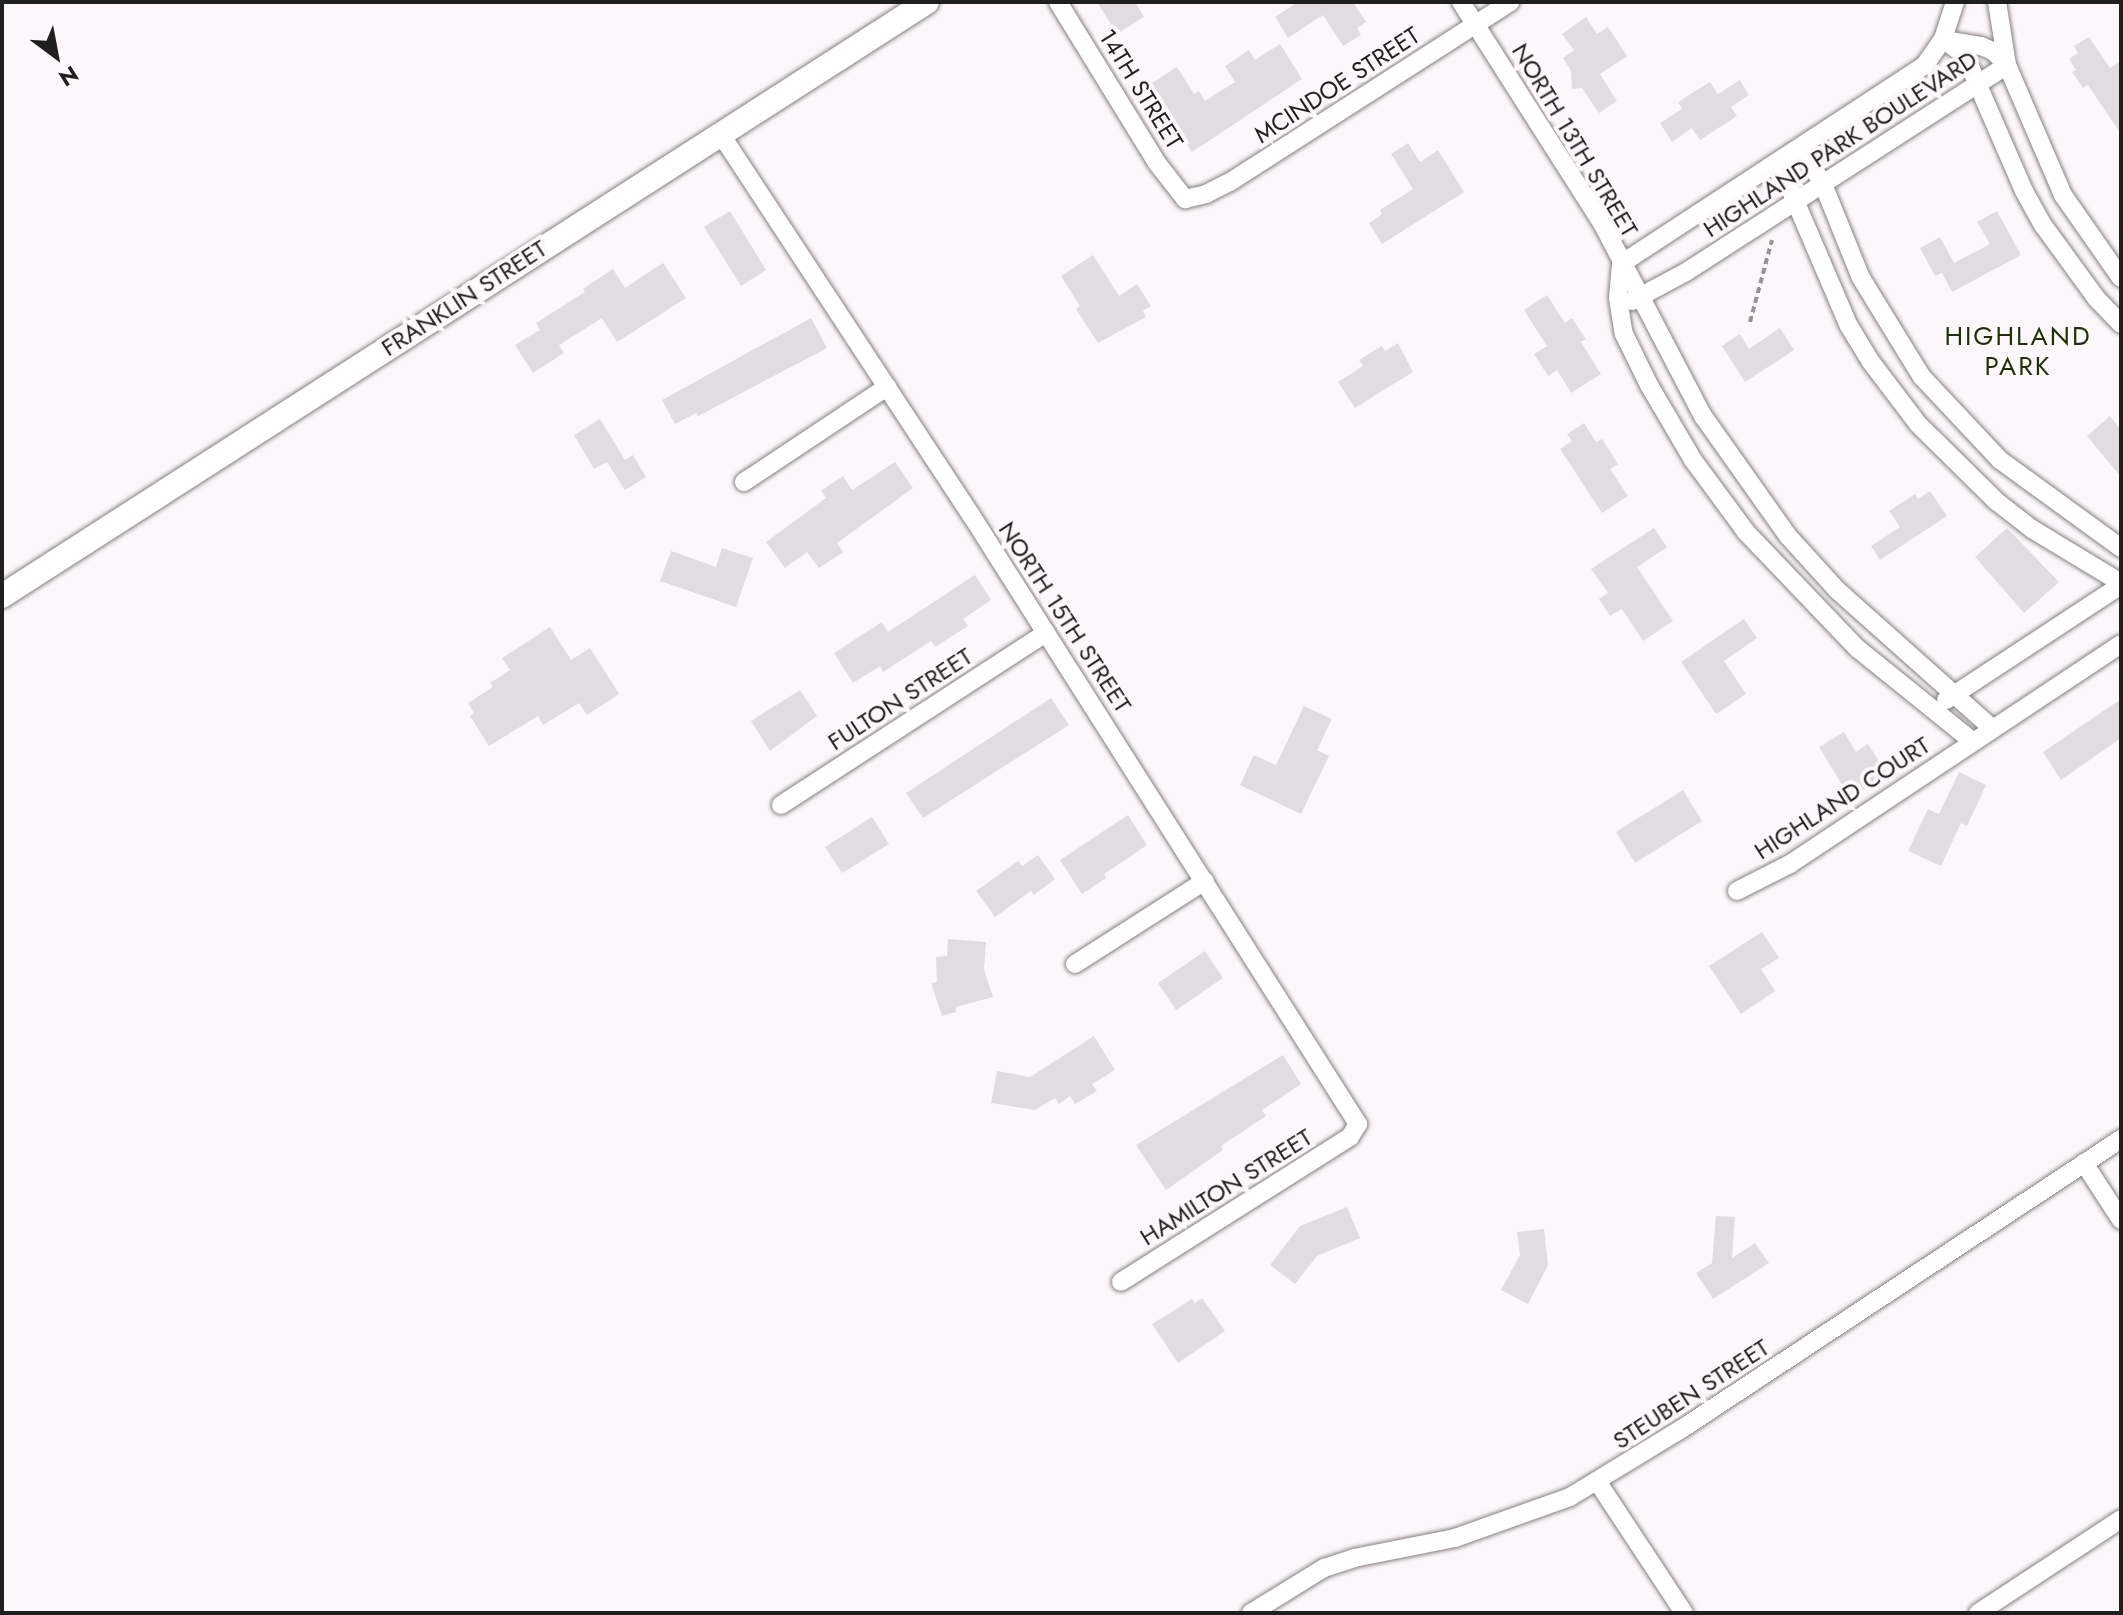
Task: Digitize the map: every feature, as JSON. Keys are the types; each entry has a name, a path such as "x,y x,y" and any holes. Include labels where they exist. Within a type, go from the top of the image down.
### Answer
{"street":[{"name":"FRANKLIN STREET","path":"2,596 927,2"},
{"name":"14TH STREET","path":"1058,2 1157,163 1185,199"},
{"name":"NORTH 13TH STREET","path":"1461,2 1603,225 1621,264"},
{"name":"MCINDOE STREET","path":"1185,199 1206,194 1230,182 1510,2"},
{"name":"HIGHLAND PARK BOULEVARD","path":"1621,264 1925,65 1943,39 1955,2"},
{"name":"HIGHLAND PARK BOULEVARD","path":"1618,305 1643,297 2007,65 1997,2"},
{"path":"1943,39 1981,46 1993,51 2007,65 2063,195 2121,278"},
{"path":"1943,39 1960,52 1978,84 2019,180 2043,225 2096,298 2121,324"},
{"name":"NORTH 15TH STREET","path":"720,133 1046,633 1351,1110 1358,1124 1354,1131"},
{"path":"1801,149 1823,184 1861,278 1922,377 2000,460 2073,517 2121,548"},
{"path":"1779,163 1849,326 1871,362 1918,424 1996,501 2032,529 2121,584 1955,692 1936,711"},
{"path":"1621,264 1643,297 1703,416 1788,536 1837,590 1992,728"},
{"path":"1621,264 1618,305 1624,334 1649,385 1693,460 1746,532 1858,649 1972,741 2121,644"},
{"path":"744,482 887,387"},
{"name":"FULTON STREET","path":"781,805 1046,633"},
{"name":"HIGHLAND COURT","path":"1737,891 1790,864 1972,741"},
{"path":"1075,964 1205,881"},
{"name":"HAMILTON STREET","path":"1121,1282 1350,1137 1354,1131"},
{"name":"STEUBEN STREET","path":"1251,1613 1324,1568 1354,1558 1455,1538 1570,1497 1683,1428 2121,1139"},
{"path":"2084,1163 2121,1220"},
{"path":"1597,1481 1684,1613"},
{"path":"1978,1613 2121,1519"}],"path":[{"path":"1750,322 1774,232 1767,220"}],"building":[{"path":"1097,2 1135,2 1144,17 1117,34"},
{"path":"1298,2 1353,2 1366,22 1357,28 1361,35 1343,46 1323,15 1288,38 1275,17"},
{"path":"1586,17 1597,34 1608,27 1627,56 1600,74 1617,101 1599,113 1582,88 1572,89 1571,71 1563,58 1574,50 1562,34"},
{"path":"2089,37 2110,68 2121,61 2121,134 2088,85 2083,88 2072,72 2076,70 2069,59 2078,53 2074,46"},
{"path":"1280,44 1302,79 1192,152 1149,85 1177,67 1194,94 1199,91 1205,101 1235,82 1225,66 1249,50 1255,60"},
{"path":"1740,80 1749,95 1731,107 1737,116 1700,140 1692,128 1672,142 1660,123 1682,109 1678,102 1710,82 1718,94"},
{"path":"1408,143 1420,162 1438,150 1464,192 1382,244 1369,223 1382,214 1380,210 1413,189 1391,154"},
{"path":"730,211 766,270 741,286 704,227"},
{"path":"1997,211 2021,255 1952,292 1942,273 1935,276 1920,248 1940,237 1954,263 1990,244 1977,222"},
{"path":"1093,255 1119,296 1137,284 1151,306 1143,311 1146,317 1098,343 1076,309 1080,306 1061,276"},
{"path":"663,263 686,298 617,342 602,318 559,345 564,353 533,373 515,345 540,330 536,323 585,292 583,289 613,269 625,288"},
{"path":"1547,295 1565,323 1572,318 1586,339 1581,342 1601,374 1571,393 1557,370 1548,376 1534,354 1547,346 1524,310"},
{"path":"811,318 827,348 698,416 696,413 675,424 662,400"},
{"path":"1780,328 1794,350 1745,382 1722,346 1740,334 1749,349"},
{"path":"1398,343 1413,372 1355,408 1338,382 1363,366 1359,360 1382,346 1385,351"},
{"path":"2110,416 2121,430 2121,477 2087,436"},
{"path":"600,419 625,460 633,455 646,477 625,490 607,462 594,469 574,435"},
{"path":"1584,423 1596,442 1602,439 1618,464 1610,469 1628,496 1602,513 1560,449 1572,441 1567,434"},
{"path":"895,462 913,488 837,543 843,552 819,568 807,552 785,568 766,542 826,498 821,491 843,476 852,490"},
{"path":"1930,491 1947,516 1880,560 1871,546 1900,527 1889,511 1915,494 1918,499"},
{"path":"1654,528 1667,547 1637,567 1673,621 1643,641 1622,609 1610,616 1599,599 1608,593 1591,569"},
{"path":"2007,528 2059,582 2024,613 1975,557"},
{"path":"722,548 753,558 736,607 660,581 671,551 716,567"},
{"path":"975,575 991,600 963,619 968,626 935,647 931,641 883,672 880,666 853,683 834,653 882,622 888,632"},
{"path":"1744,619 1757,638 1724,661 1746,694 1716,714 1681,662"},
{"path":"550,627 571,660 590,648 619,694 587,715 579,703 543,725 538,716 489,746 470,716 474,713 468,703 493,687 490,683 510,670 502,658"},
{"path":"800,690 817,716 770,751 751,721"},
{"path":"1051,698 1069,725 923,818 906,793"},
{"path":"2121,699 2121,738 2061,780 2043,752"},
{"path":"1304,706 1332,719 1317,750 1329,756 1301,814 1240,785 1254,755 1276,765"},
{"path":"1844,732 1856,752 1868,744 1888,775 1850,798 1819,747"},
{"path":"1959,772 1986,785 1967,826 1961,823 1941,866 1908,851 1928,809 1939,814"},
{"path":"1683,790 1702,821 1635,863 1616,832"},
{"path":"1128,815 1147,845 1104,874 1106,878 1082,894 1060,860"},
{"path":"872,817 889,844 842,873 825,847"},
{"path":"1038,855 1055,879 1034,895 1031,891 995,917 976,891 1018,861 1022,866"},
{"path":"1762,932 1779,958 1761,969 1775,991 1741,1014 1709,966"},
{"path":"948,939 986,942 984,969 993,997 956,1007 956,1012 942,1016 931,983 937,982 936,957 947,956"},
{"path":"1205,951 1223,978 1176,1010 1158,983"},
{"path":"1094,1036 1115,1070 1092,1084 1097,1091 1075,1104 1070,1096 1059,1104 1055,1098 1035,1110 991,1103 997,1071 1030,1077"},
{"path":"1283,1055 1301,1084 1262,1110 1266,1116 1221,1146 1223,1150 1166,1190 1136,1145"},
{"path":"1347,1207 1360,1238 1317,1256 1295,1284 1270,1265 1300,1226"},
{"path":"1716,1216 1735,1217 1732,1258 1755,1243 1769,1263 1713,1299 1696,1273 1712,1263"},
{"path":"1544,1229 1548,1265 1528,1304 1501,1290 1520,1255 1517,1232"},
{"path":"1202,1298 1225,1331 1178,1363 1152,1324 1192,1299 1195,1303"}],"district":[{"name":"HIGHLAND PARK","path":"2018,352"}]}
